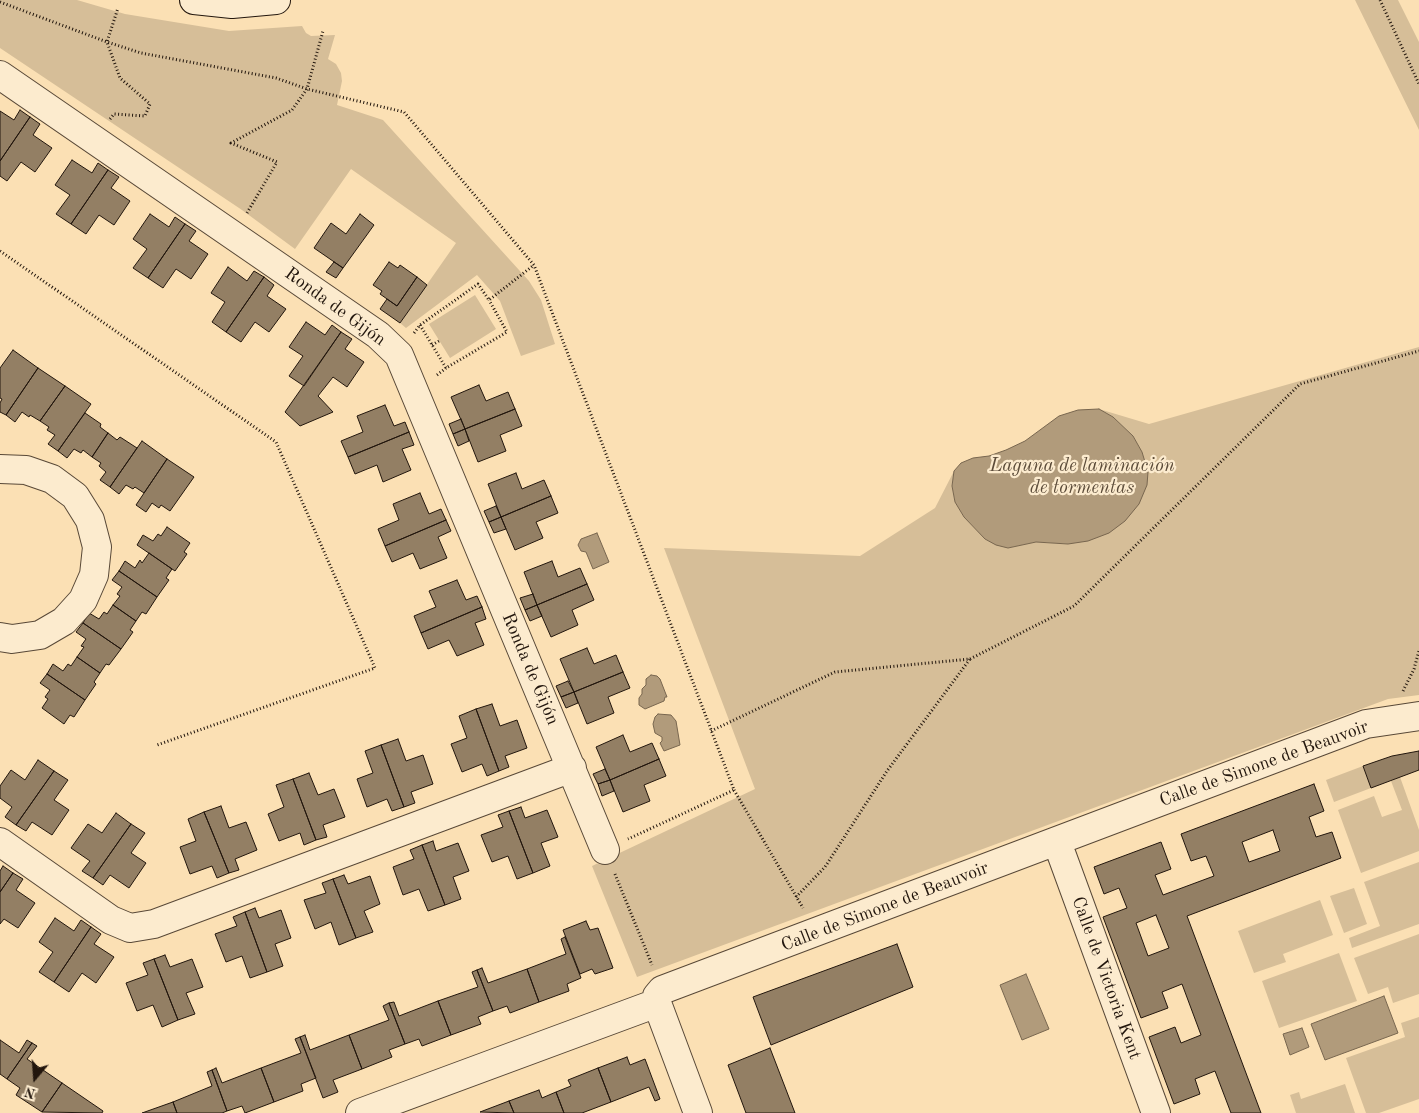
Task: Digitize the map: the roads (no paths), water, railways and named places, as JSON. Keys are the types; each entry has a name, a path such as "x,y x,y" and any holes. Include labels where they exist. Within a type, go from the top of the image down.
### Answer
{"street":[{"path":"194,0 232,4 276,0"},
{"name":"Ronda de Gijón","path":"0,75 378,334 399,355 605,850"},
{"path":"0,469 26,470 52,479 75,496 90,520 97,547 94,575 83,600 64,621 40,634 12,639 0,637"},
{"name":"Calle de Simone de Beauvoir","path":"360,1113 1366,724 1419,716"},
{"path":"0,842 111,920 130,928 154,924 572,768"},
{"name":"Calle de Victoria Kent","path":"1057,842 1156,1113"},
{"path":"659,997 698,1113"}],"water":[{"name":"Laguna de laminación de tormentas","path":"1099,409 1113,417 1133,436 1142,452 1148,472 1147,485 1139,504 1125,521 1109,533 1088,541 1068,544 1036,542 1008,548 996,545 985,539 964,517 955,502 952,486 954,471 961,463 973,458 989,456 1025,441 1059,416 1078,410"},
{"path":"597,533 609,562 593,569 586,552 581,551 578,545 581,539"},
{"path":"651,675 657,676 660,679 667,697 665,697 664,701 645,709 639,705 639,698 642,694 642,689 646,685 646,679"},
{"path":"658,714 671,715 676,721 680,745 664,751 660,743 662,737 655,733 653,724"},
{"path":"1026,974 1049,1029 1022,1040 1000,985"},
{"path":"1384,996 1398,1033 1325,1060 1311,1024"},
{"path":"1302,1028 1309,1047 1290,1055 1283,1034"}]}
